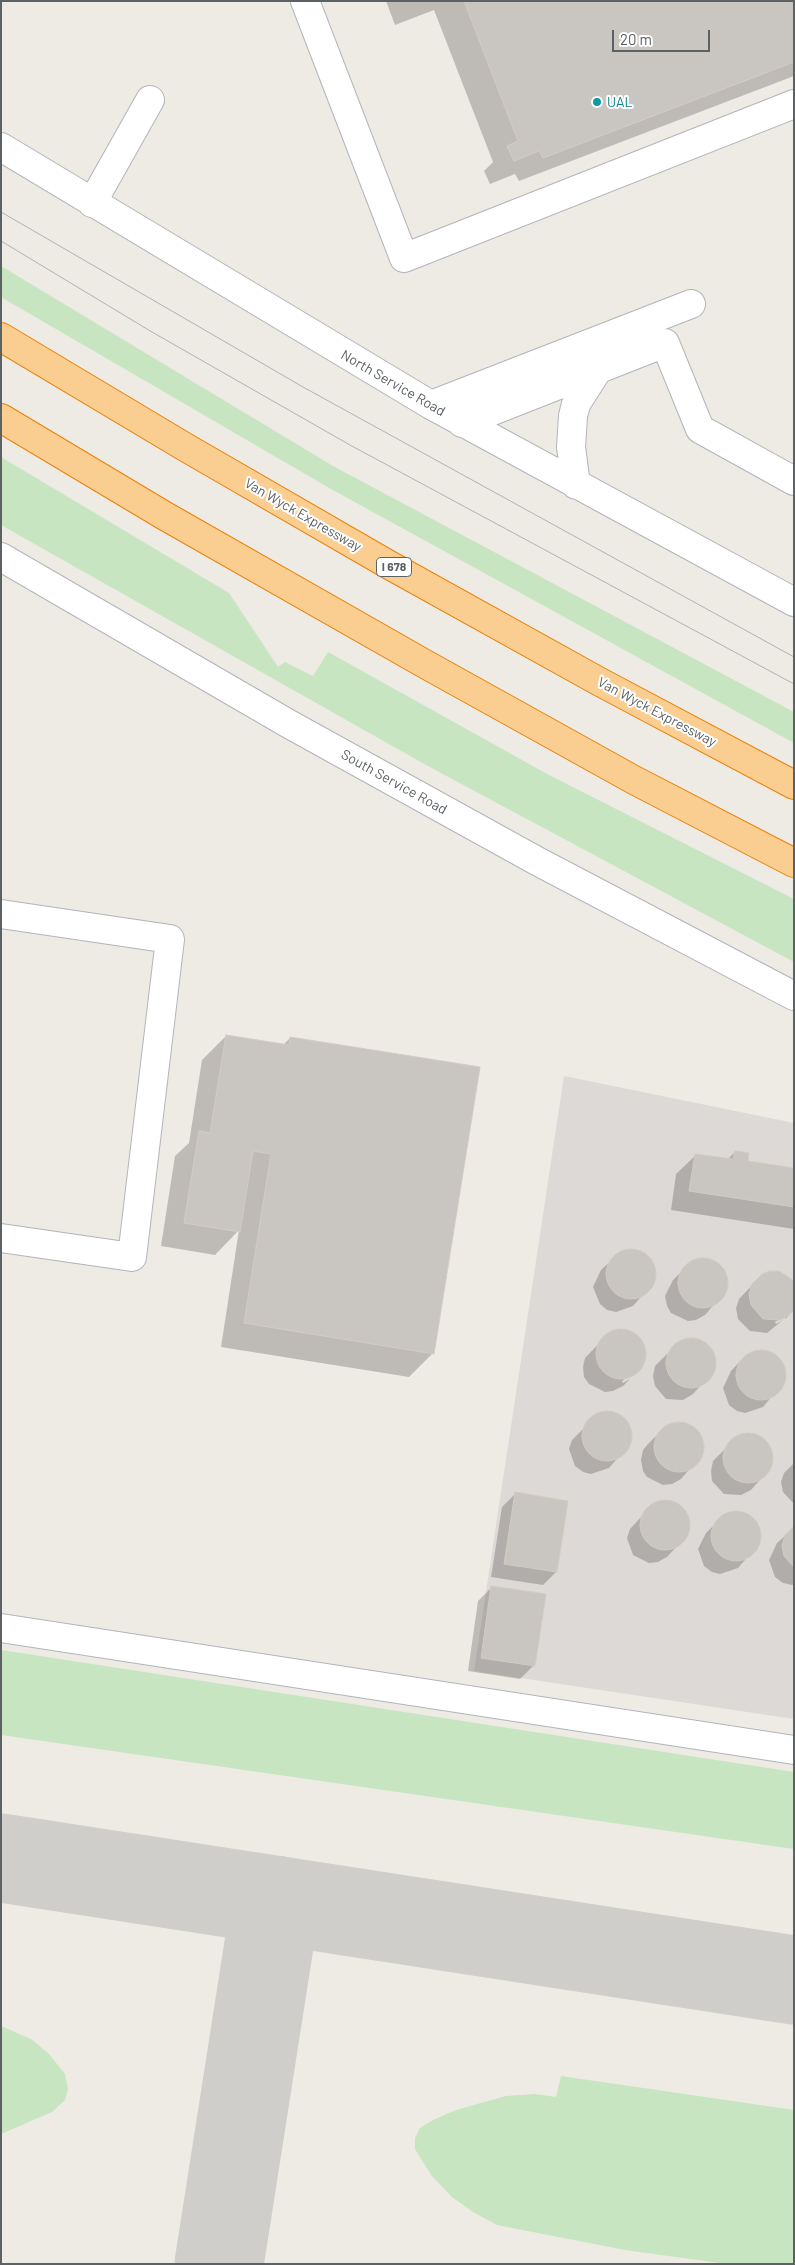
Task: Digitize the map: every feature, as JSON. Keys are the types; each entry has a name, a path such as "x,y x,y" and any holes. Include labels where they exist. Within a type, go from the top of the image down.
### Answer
{"highway":[{"name":"Van Wyck Expressway","path":"1,337 185,447 391,566 600,682 794,785"},
{"path":"1,418 165,516 425,664 634,780 794,863"}],"street":[{"path":"305,1 404,258 794,104"},
{"path":"92,203 150,100"},
{"name":"North Service Road","path":"1,147 462,423 794,602"},
{"path":"431,405 691,304"},
{"path":"462,423 665,343 700,428 794,481"},
{"path":"576,485 571,447 573,416 576,404 599,368"},
{"name":"South Service Road","path":"1,557 289,724 537,861 794,996"},
{"path":"1,914 170,939 132,1258 1,1238"},
{"path":"1,1628 794,1750"}],"shaded area":[{"path":"564,1076 794,1123 794,1719 474,1671"}],"green space":[{"path":"1,266 333,466 794,712 794,743 331,489 1,297"},
{"path":"1,457 229,593 278,667 285,662 313,676 328,652 549,775 794,899 794,962 426,765 1,525"},
{"path":"1,1650 794,1772 794,1849 1,1735"},
{"path":"1,2026 31,2039 49,2054 65,2074 68,2089 65,2100 52,2112 1,2134"},
{"path":"561,2076 794,2110 794,2264 727,2264 625,2250 497,2225 473,2212 452,2197 432,2176 415,2149 415,2138 420,2128 433,2120 456,2110 506,2096 535,2094 556,2097"}],"building":[{"name":"UAL","path":"464,1 794,1 794,62 543,158 539,151 514,161 507,146 518,141"},
{"path":"226,1035 289,1045 290,1037 480,1067 434,1354 244,1323 271,1154 253,1151 240,1232 184,1223 199,1131 210,1133"},
{"path":"735,1151 749,1153 748,1161 794,1168 794,1207 689,1191 695,1154 733,1159"},
{"path":"631,1249 649,1256 656,1274 649,1292 631,1299 613,1292 606,1274 613,1256"},
{"path":"703,1258 721,1265 728,1283 721,1301 703,1308 685,1301 678,1283 685,1265"},
{"path":"770,1271 779,1271 794,1281 794,1311 781,1320 763,1319 751,1305 749,1294 752,1284 762,1274"},
{"path":"621,1329 639,1336 646,1354 639,1372 621,1379 603,1372 596,1354 603,1336"},
{"path":"691,1338 709,1345 716,1363 709,1381 691,1388 673,1381 666,1363 673,1345"},
{"path":"761,1350 779,1357 786,1375 779,1393 761,1400 743,1393 736,1375 743,1357"},
{"path":"607,1411 621,1415 628,1422 632,1436 628,1450 621,1457 607,1461 593,1457 586,1450 582,1436 586,1422 593,1415"},
{"path":"679,1422 697,1429 704,1447 697,1465 679,1472 661,1465 654,1447 661,1429"},
{"path":"748,1433 766,1440 773,1458 766,1476 748,1483 730,1476 723,1458 730,1440"},
{"path":"515,1492 568,1501 557,1572 504,1564"},
{"path":"665,1500 683,1507 690,1525 683,1543 665,1550 647,1543 640,1525 647,1507"},
{"path":"736,1511 750,1515 757,1522 761,1536 757,1550 750,1557 736,1561 722,1557 715,1550 711,1536 715,1522 722,1515"},
{"path":"794,1526 794,1567 784,1556 782,1546 785,1535"},
{"path":"491,1586 546,1594 535,1666 481,1658"}],"taxiway":[{"path":"1,1858 794,1980"},
{"path":"219,2264 276,1900"}],"tram line":[{"path":"1,212 303,387 794,657"},
{"path":"1,241 152,332 350,445 794,684"}],"place":[{"name":"UAL","path":"597,102"}]}
